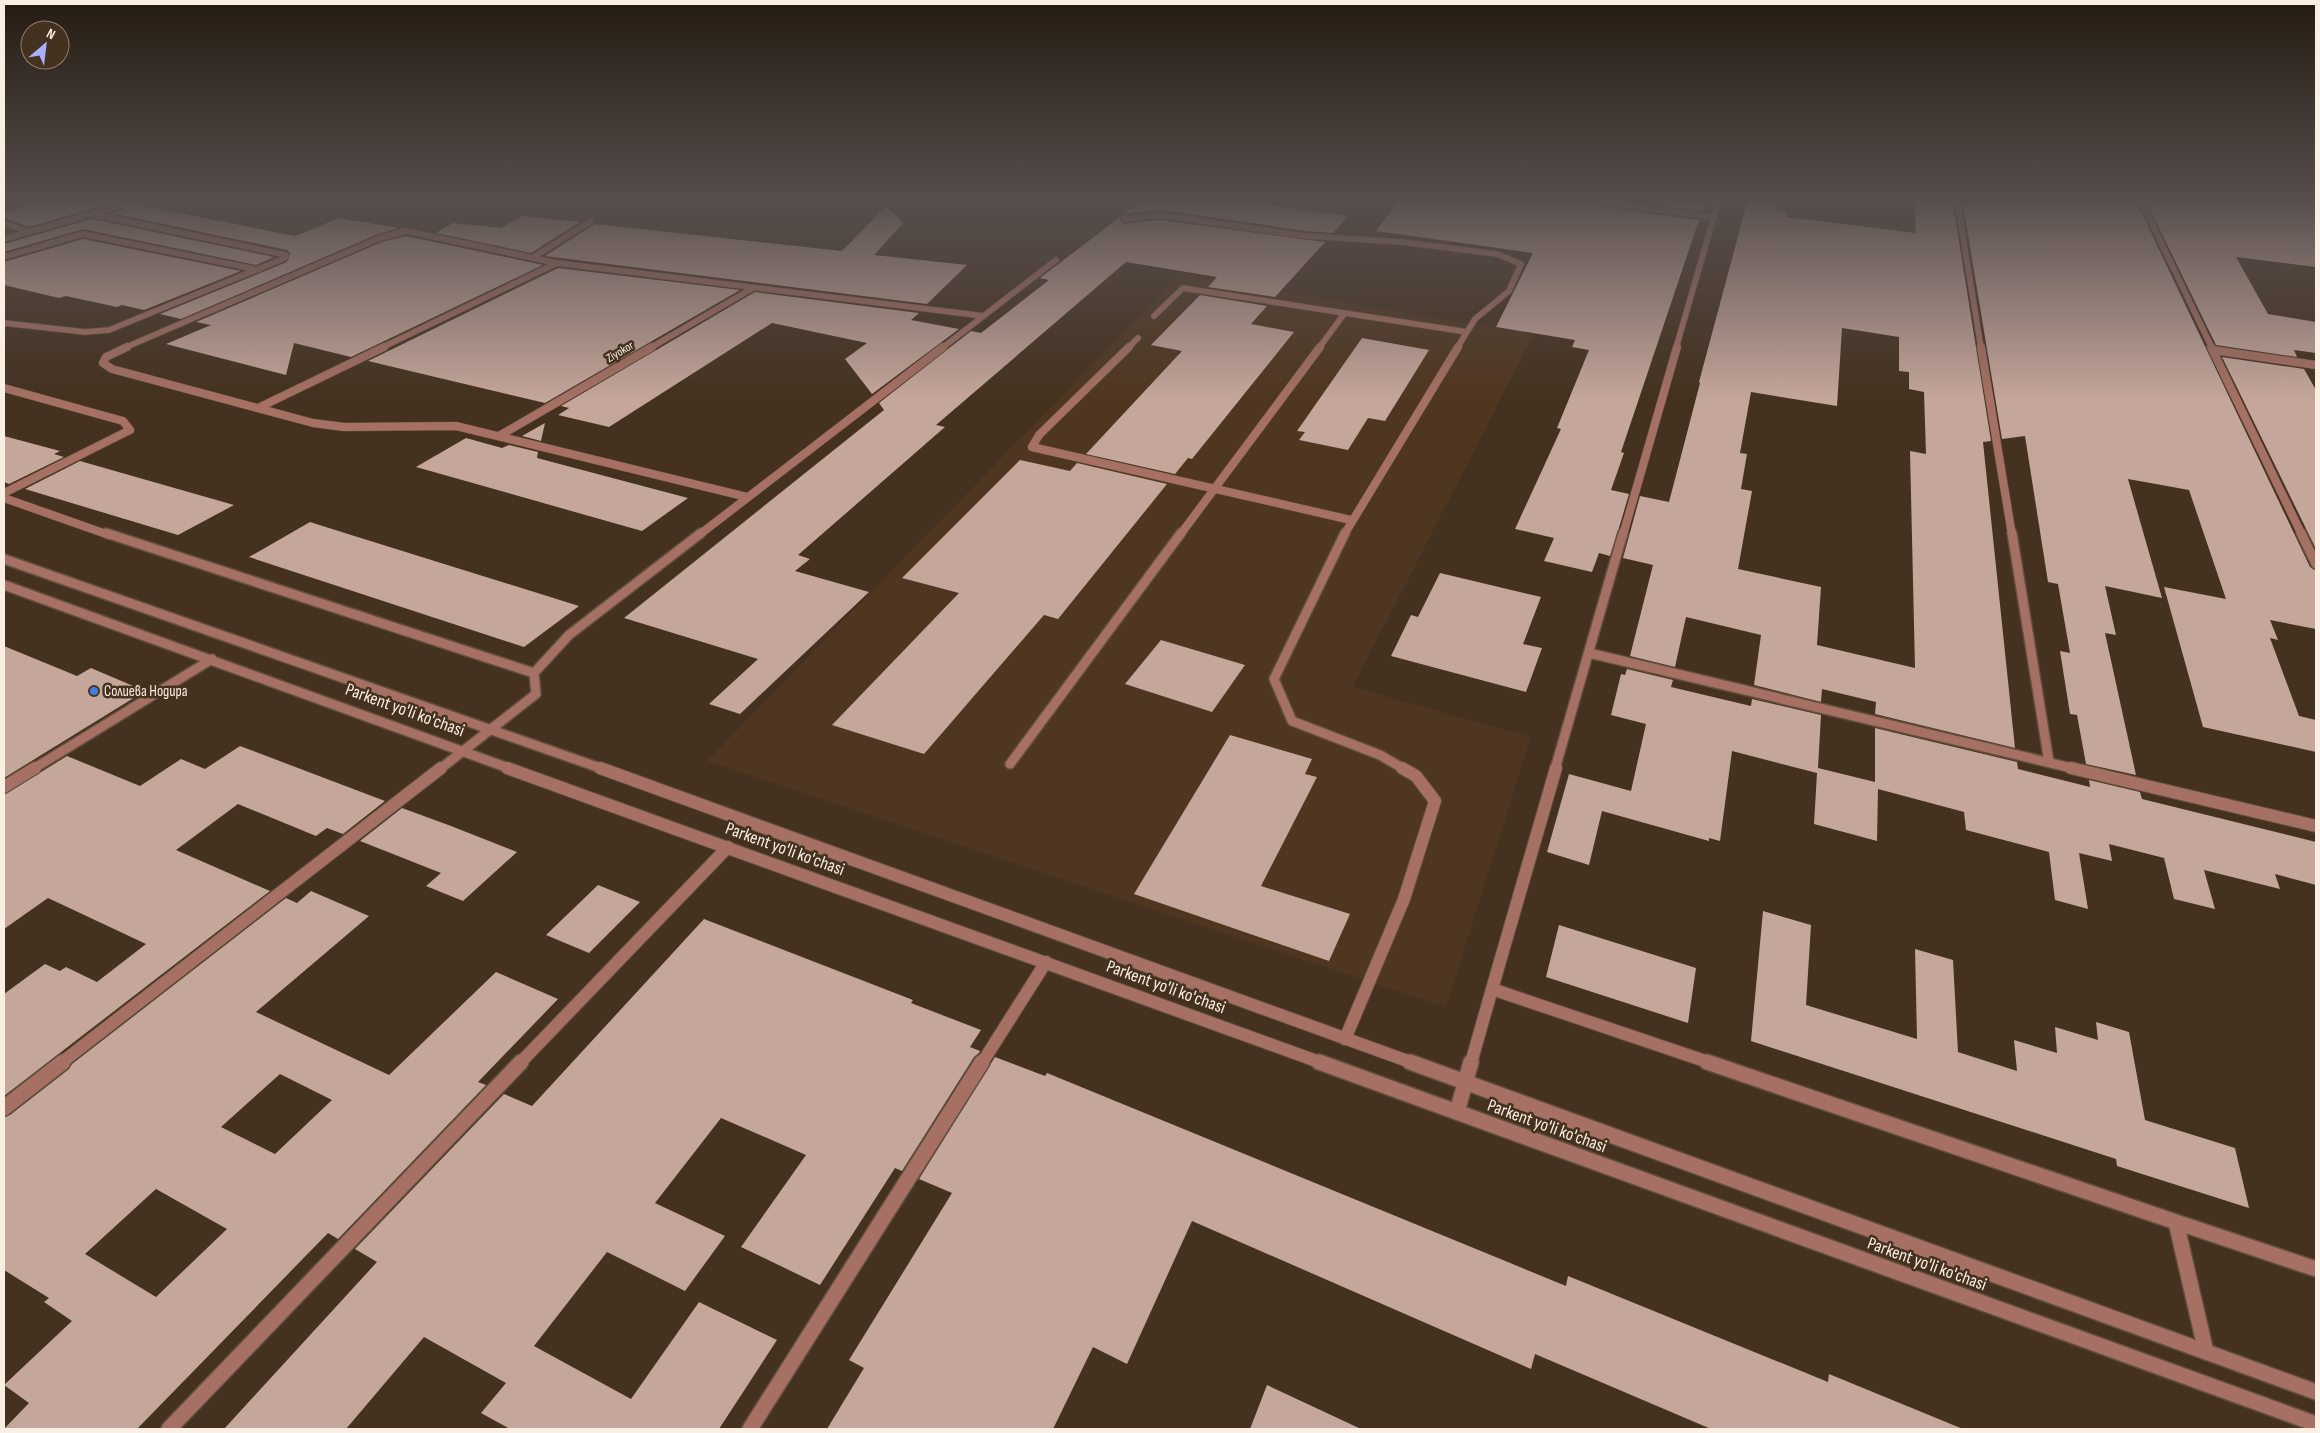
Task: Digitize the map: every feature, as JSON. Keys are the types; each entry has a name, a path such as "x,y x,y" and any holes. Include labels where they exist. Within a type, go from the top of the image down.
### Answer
{"street":[{"path":"239,266 259,270"},
{"path":"4,323 85,332 109,330 268,266"},
{"path":"316,266 117,351 106,357 103,363 112,369 326,426 456,426 747,497"},
{"path":"258,408 551,266"},
{"path":"580,266 984,316"},
{"path":"4,1108 536,694 534,673 569,635 1048,266"},
{"path":"1344,1039 1404,900 1434,801 1416,776 1380,756 1292,721 1274,679 1351,520 1467,332 1476,319 1509,291 1520,266"},
{"path":"1457,1112 1701,266"},
{"path":"1968,266 2049,762"},
{"path":"2172,266 2316,564"},
{"name":"Ziyokor","path":"500,436 753,288"},
{"path":"1154,316 1183,288 1467,332"},
{"path":"1010,764 1344,314"},
{"path":"1138,338 1039,436 1032,447 1215,487 1351,520"},
{"path":"2213,350 2316,366"},
{"path":"4,388 123,421 130,430 4,493"},
{"path":"4,498 174,558 534,673"},
{"name":"Parkent yo'li ko'chasi","path":"4,558 491,728 2316,1392"},
{"name":"Parkent yo'li ko'chasi","path":"4,585 2316,1424"},
{"path":"1589,652 2316,826"},
{"path":"4,787 212,659"},
{"path":"169,1429 728,847"},
{"path":"750,1429 1046,962"},
{"path":"1492,989 2316,1269"},
{"path":"2176,1222 2206,1352"}],"shaded area":[{"path":"1179,275 1534,334 1353,687 1531,737 1446,1007 707,761"}],"building":[{"path":"4,266 216,266 241,271 144,310 122,305 117,307 66,296 59,298 4,285"},
{"path":"278,266 304,266 181,319 160,314"},
{"path":"326,266 541,266 351,357 294,343 286,375 166,344 211,325 196,322"},
{"path":"624,266 966,266 927,304"},
{"path":"1056,266 1121,266 936,425 945,427 798,555 810,559 795,571 869,592 740,714 709,704 758,659 624,618 884,410 879,403 971,331 981,333 1049,280 1040,278"},
{"path":"1149,266 1303,266 1275,297 1208,287 1217,277"},
{"path":"1527,266 1684,266 1621,452 1624,453 1611,490 1629,494 1619,528 1610,556 1599,553 1592,572 1544,561 1554,538 1515,529 1561,429 1557,428 1589,350 1572,347 1575,340 1496,327"},
{"path":"1730,266 1963,266 1991,441 1983,442 2015,748 1875,714 1876,702 1822,689 1821,702 1754,685 1761,635 1686,617 1675,667 1630,656 1653,565 1623,558 1640,496 1669,502","holes":["1842,328 1899,337 1899,371 1909,372 1909,389 1924,392 1926,454 1910,451 1915,668 1817,645 1821,587 1738,569 1752,491 1741,489 1747,454 1740,453 1751,392 1837,406"]},
{"path":"1973,266 2167,266 2310,567 2316,570 2316,629 2270,620 2278,640 2270,638 2299,716 2316,720 2316,752 2203,727 2164,587 2226,599 2189,490 2128,479 2162,598 2105,586 2116,635 2105,633 2136,775 2086,764 2077,715 2070,714 2060,651 2070,653 2058,584 2048,582 2025,436 2002,439"},
{"path":"2178,266 2241,266 2268,314 2316,322 2316,353 2294,350 2297,357 2216,345"},
{"path":"558,268 740,290 545,403 368,361"},
{"path":"755,292 919,313 911,320 959,329 872,394 845,359 867,343 772,323 609,427 558,415 569,408 561,406"},
{"path":"1200,295 1267,306 1251,324 1294,332 1192,459 1188,458 1175,474 1086,454 1182,351 1151,345"},
{"path":"1362,338 1429,350 1385,421 1368,418 1348,450 1299,440 1305,432 1297,431"},
{"path":"2222,357 2304,369 2316,390 2316,549"},
{"path":"545,423 541,441 522,436"},
{"path":"4,436 60,451 54,454 64,457 9,484 4,482"},
{"path":"466,438 502,448 509,445 538,452 537,458 688,498 642,531 416,467"},
{"path":"1020,460 1070,471 1077,463 1167,484 1058,619 1044,615 924,754 832,725 959,593 902,578"},
{"path":"80,461 234,505 178,535 25,489"},
{"path":"310,522 579,606 524,647 249,557"},
{"path":"1440,573 1541,597 1523,644 1542,648 1526,692 1391,656 1411,615 1418,617"},
{"path":"1161,640 1245,665 1212,712 1125,684"},
{"path":"4,646 77,676 91,668 145,691 4,778"},
{"path":"1627,669 1673,680 1671,687 1751,706 1752,699 1821,715 1818,768 1875,782 1875,728 2017,762 2018,769 2090,787 2089,780 2140,792 2142,799 2316,842 2316,885 2275,874 2280,889 2204,870 2215,909 2174,899 2164,858 2109,844 2112,861 2079,853 2088,909 2055,900 2049,852 1966,830 1964,812 1878,789 1877,841 1814,824 1817,773 1732,751 1720,841 1709,838 1709,841 1602,811 1589,865 1547,852 1569,774 1631,791 1646,724 1611,715 1621,674 1625,675"},
{"path":"1230,735 1312,759 1305,774 1317,777 1261,886 1350,914 1329,961 1134,894"},
{"path":"240,746 385,801 343,834 327,828 316,836 238,804 176,850 270,891 4,1096 4,994 45,964 60,971 66,967 97,982 146,944 48,898 4,929 4,795 67,756 140,786 181,759 205,769"},
{"path":"402,808 517,852 463,901 426,886 441,873 360,841"},
{"path":"598,885 640,902 589,953 546,935"},
{"path":"311,891 369,916 256,1012 389,1075 496,972 558,999 478,1082 486,1085 338,1239 328,1233 137,1429 4,1429 29,1403 4,1385 72,1321 44,1302 49,1298 4,1270 4,1117 10,1115 69,1069 72,1064 286,898 297,903","holes":["280,1074 332,1100 275,1154 221,1127","156,1189 227,1229 156,1297 85,1254"]},
{"path":"1763,911 1811,925 1806,1005 1917,1039 1915,949 1953,960 1958,1052 2017,1071 2014,1040 2057,1053 2055,1027 2098,1040 2096,1022 2129,1032 2145,1120 2235,1148 2249,1208 2117,1166 2116,1159 1751,1041"},
{"path":"704,919 913,1000 911,1003 981,1030 970,1047 980,1051 979,1053 974,1057 902,1171 895,1168 820,1285 741,1247 806,1155 721,1118 655,1203 725,1236 685,1291 607,1252 534,1346 631,1399 699,1302 777,1340 719,1429 510,1429 481,1413 506,1383 424,1337 346,1429 224,1429 377,1262 355,1249 504,1094 532,1106"},
{"path":"1559,925 1696,968 1688,1023 1546,977"},
{"path":"995,1057 1045,1076 1047,1073 1566,1286 1568,1276 1828,1382 1829,1374 1963,1429 1711,1429 1535,1354 1531,1369 1192,1221 1127,1364 1093,1347 1053,1429 827,1429 864,1368 849,1360 952,1193 919,1179"},
{"path":"1267,1385 1361,1429 1250,1429"}],"place":[{"name":"Солиева Нодира","path":"94,691"}]}
